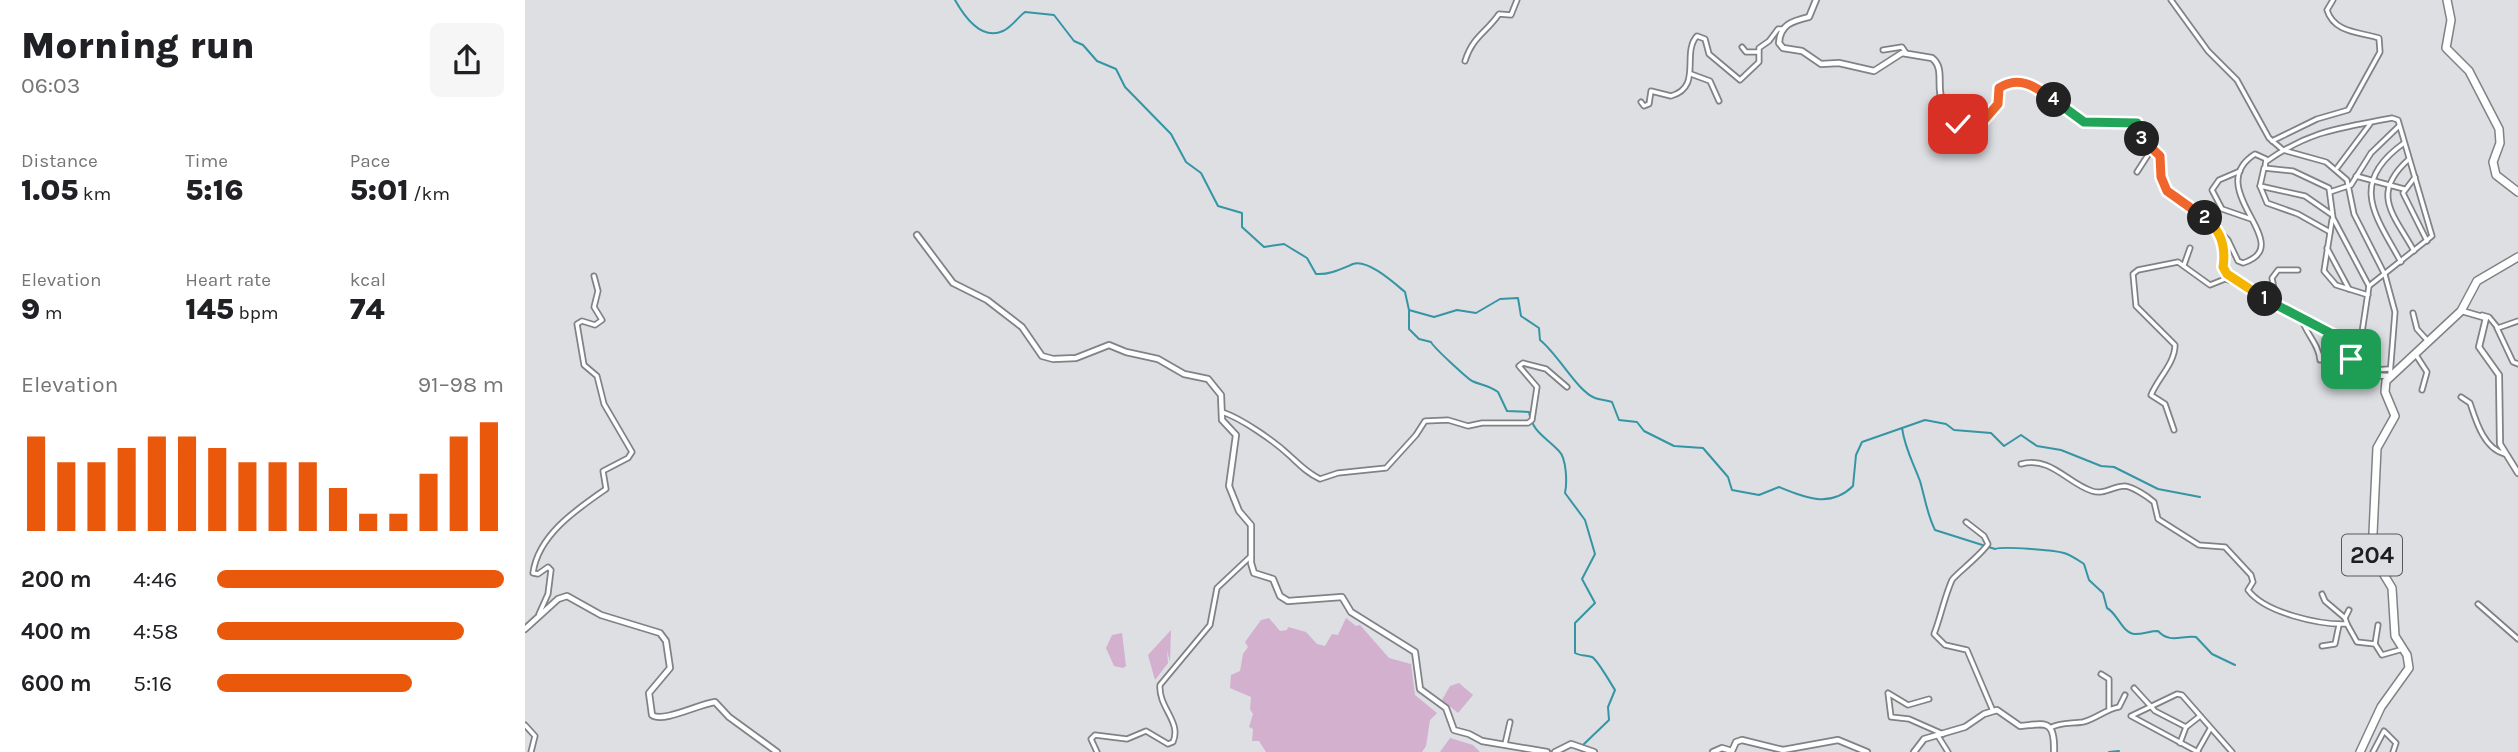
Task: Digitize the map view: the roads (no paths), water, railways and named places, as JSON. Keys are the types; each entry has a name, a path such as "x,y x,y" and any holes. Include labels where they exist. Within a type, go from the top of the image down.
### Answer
{"highway":[{"path":"2447,0 2451,20 2445,48 2469,71 2499,129 2500,143 2493,162 2496,175 2518,192"},
{"path":"2389,373 2461,311 2477,281 2518,257"},
{"name":"204","path":"2360,752 2381,707 2407,672 2409,662 2394,632 2392,588 2372,555 2377,448 2395,416 2385,389 2389,373"}],"street":[{"path":"1465,61 1471,45 1480,38 1482,29 1499,14 1511,15 1517,0"},
{"path":"1816,0 1809,17 1793,20 1783,29 1779,38 1783,48 1802,51 1821,64 1839,63 1874,71 1906,53 1932,58 1937,63 1940,94 1945,108 1946,142"},
{"path":"2171,0 2208,51 2237,80 2272,141 2283,150 2309,155 2337,169 2350,186 2354,214 2385,275 2395,312 2389,373"},
{"path":"2272,141 2318,119 2348,110 2380,52 2379,38 2348,32 2329,15 2327,10 2333,0"},
{"path":"1742,47 1749,53 1758,52 1778,29 1783,29"},
{"path":"1641,102 1644,106 1649,104 1651,91 1674,96 1684,89 1691,74 1692,43 1697,36 1705,39 1711,56 1738,80 1759,62 1758,52"},
{"path":"1883,50 1902,47 1906,53"},
{"path":"1691,74 1710,81 1719,101"},
{"path":"1945,108 1965,132 1971,132 1998,104 1999,88 2020,81 2047,94 2084,122 2137,123 2148,155 2137,172"},
{"path":"2330,232 2298,214 2267,203 2260,186 2261,173 2267,161 2283,150 2325,130 2395,118 2432,234 2427,241 2369,286"},
{"path":"2337,169 2352,144 2371,122"},
{"path":"2330,192 2350,186 2371,153 2399,126"},
{"path":"2142,139 2160,156 2161,177 2167,191 2192,207 2216,228 2231,243 2235,259 2243,263 2256,256 2262,245 2261,233 2244,209 2238,191 2240,171"},
{"path":"2401,262 2370,202 2372,180 2382,163 2404,143"},
{"path":"2252,219 2223,210 2212,190 2219,180 2240,171 2255,154 2267,161"},
{"path":"2409,159 2388,184 2389,205 2414,251"},
{"path":"2266,167 2312,178 2327,186 2333,217 2324,264 2327,276 2336,285 2369,295"},
{"path":"2356,176 2404,189"},
{"path":"2415,177 2404,189 2404,198 2427,241"},
{"path":"2260,186 2305,196 2333,217 2369,286 2361,333 2364,355 2373,370 2389,373"},
{"path":"2216,228 2226,254 2223,267 2238,284"},
{"path":"917,235 953,283 986,300 1020,325 1045,357 1076,358 1109,345 1158,359 1184,374 1208,379 1221,395 1223,421 1237,435 1228,480 1239,511 1251,525 1254,573 1273,579 1285,600 1299,602 1339,596 1351,612 1415,652 1420,689 1446,708 1452,729 1482,741 1547,752"},
{"path":"2184,265 2189,248"},
{"path":"2327,248 2349,289"},
{"path":"2174,430 2165,404 2151,395 2162,372 2172,361 2175,345 2136,306 2133,276 2138,270 2174,262 2184,265 2210,285 2225,279 2238,284 2339,338 2364,375 2389,373"},
{"path":"2277,305 2271,282 2275,273 2283,270 2298,271"},
{"path":"533,625 546,600 551,572 548,567 538,574 533,573 538,554 564,517 582,508 606,489 603,471 632,454 630,446 604,404 597,376 583,361 577,324 582,321 595,326 602,320 594,307 598,290 594,276"},
{"path":"2461,311 2489,317 2513,362 2518,364"},
{"path":"2413,313 2417,329 2428,341"},
{"path":"2483,315 2486,319 2479,346 2499,375 2500,440 2505,454 2518,473"},
{"path":"2301,317 2307,336 2318,350 2320,360"},
{"path":"2497,328 2518,321"},
{"path":"2414,353 2427,372 2422,390"},
{"path":"1222,412 1234,416 1288,454 1307,473 1323,479 1338,473 1386,468 1399,451 1409,444 1425,421 1448,420 1468,426 1482,423 1528,423 1532,420 1537,387 1519,366 1523,363 1546,369 1567,387"},
{"path":"2461,397 2470,402 2480,431 2498,452 2505,454"},
{"path":"2021,464 2033,461 2047,465 2093,492 2110,491 2122,486 2133,489 2154,502 2158,519 2191,541 2199,545 2225,547 2251,575 2253,582 2248,590 2263,603 2291,615 2339,625 2347,624"},
{"path":"1966,522 1985,536 1988,544 1968,567 1953,578 1940,609 1935,637 1945,645 1967,650 1993,711"},
{"path":"1097,752 1091,739 1095,735 1127,738 1146,731 1168,744 1174,742 1176,728 1160,699 1160,685 1210,625 1217,588 1251,555"},
{"path":"2322,594 2325,601 2346,618"},
{"path":"525,629 533,625 558,599 572,597 601,615 660,633 666,641 670,668 649,693 650,712 654,717 665,718 681,710 715,702 729,717 777,752"},
{"path":"2478,604 2518,639"},
{"path":"2349,610 2347,624 2359,643 2375,643"},
{"path":"2322,646 2335,644 2339,625"},
{"path":"2378,625 2375,643 2382,654 2403,649"},
{"path":"2101,674 2109,679 2109,708"},
{"path":"2134,688 2146,698 2150,706 2186,727"},
{"path":"1929,699 1908,705 1888,693 1891,717 1909,719 1945,734"},
{"path":"2210,728 2197,752 2131,718 2134,713 2179,694 2232,752"},
{"path":"1915,752 1920,742 1965,727 1993,711 2001,711 2020,726 2035,722 2050,728 2069,722 2084,722 2109,708 2121,705 2125,695"},
{"path":"2180,743 2186,727 2200,716"},
{"path":"1505,744 1510,722"},
{"path":"525,726 535,736 531,752"},
{"path":"2050,728 2054,752"},
{"path":"2373,752 2384,731 2396,743 2393,752"},
{"path":"1938,736 1948,752"},
{"path":"1713,752 1722,748 1732,751 1736,743 1742,740 1783,750 1838,740 1867,752"},
{"path":"1555,752 1571,744 1594,752"}],"waterway":[{"path":"955,0 968,19 987,33 1003,31 1025,12 1054,15 1074,41 1083,45 1097,61 1116,69 1125,87 1171,134 1186,162 1201,173 1218,206 1242,213 1242,227 1264,247 1284,244 1307,258 1316,274 1330,273 1353,264 1366,265 1405,292 1409,310 1434,317 1457,310 1476,313 1500,299 1518,298 1521,316 1539,328 1540,340 1581,388 1595,398 1612,402 1619,420 1637,422 1644,431 1674,446 1703,448 1728,477 1732,490 1759,495 1779,487 1816,499 1835,497 1853,486 1856,455 1862,442 1925,420 1946,424 1954,430 1991,433 2004,446 2021,435 2037,446 2061,450 2101,466 2114,467 2158,489 2200,497"},
{"path":"1409,311 1409,329 1419,339 1431,342 1472,381 1498,392 1507,411 1529,412 1537,430 1562,455 1566,472 1565,493 1585,520 1595,554 1582,579 1595,603 1575,623 1575,653 1592,657 1615,690 1608,707 1609,720 1583,745"},
{"path":"1902,428 1935,530 1995,549 2039,550 2069,555 2084,564 2089,580 2103,593 2107,608 2131,633 2158,631 2172,638 2196,637 2212,654 2235,665"},
{"path":"2109,752 2119,751"}]}
